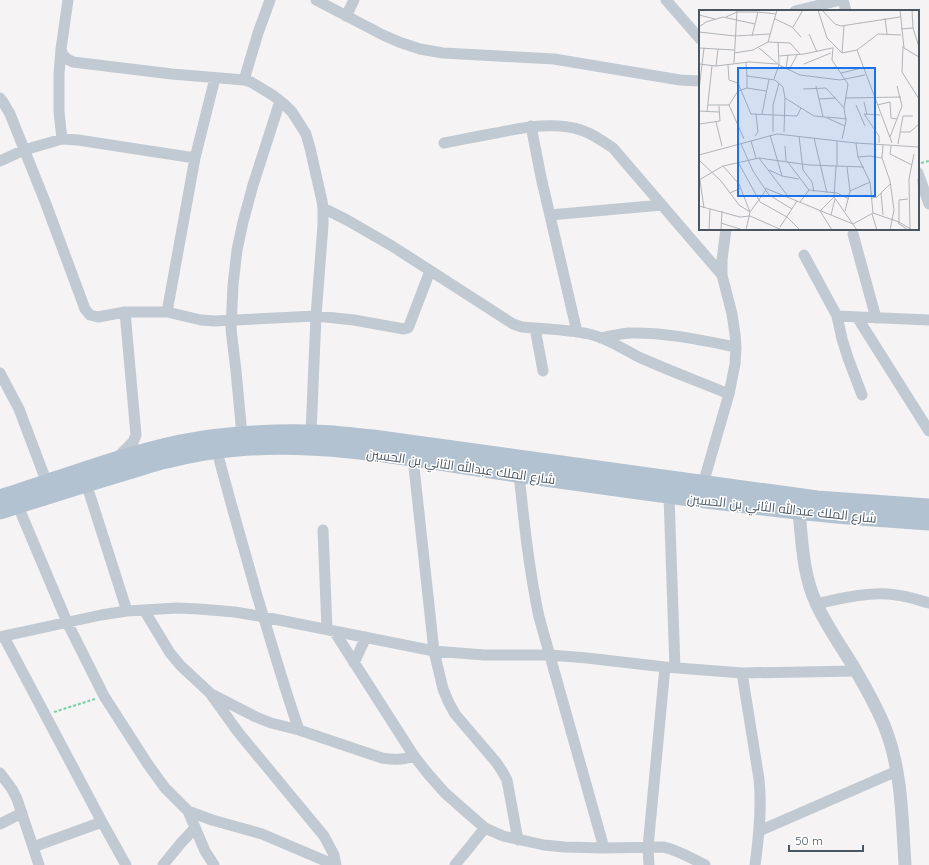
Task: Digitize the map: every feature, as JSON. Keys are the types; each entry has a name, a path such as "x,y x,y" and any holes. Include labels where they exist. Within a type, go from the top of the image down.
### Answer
{"main road":[{"name":"شارع الملك عبدالله الثاني بن الحسين","path":"0,498 115,460 180,443 242,435 311,432 373,438 483,461 519,474 669,496 799,512 929,522"},
{"name":"شارع الملك عبدالله الثاني بن الحسين","path":"0,511 86,483 167,460 217,451 256,447 301,447 344,450 413,458 483,461 703,484 817,499 929,506"}],"street":[{"path":"62,139 59,112 59,74 68,0"},
{"path":"244,80 258,33 270,0"},
{"path":"316,0 328,3 346,16 383,35 420,49 443,53 554,59 680,80 699,81"},
{"path":"346,16 354,0"},
{"path":"666,0 699,36"},
{"path":"799,10 842,0 846,10"},
{"path":"61,49 63,55 73,62 172,74 244,80 251,82 280,101 292,112 299,122 306,134 324,208 316,316 311,432"},
{"path":"167,312 195,158 215,78"},
{"path":"0,98 4,102 10,114 46,204 85,309 90,315 98,317 125,312 167,312 201,320 231,321 316,316 354,320 406,329 409,326 430,271"},
{"path":"242,435 231,321 237,250 243,222 260,163 280,101"},
{"path":"530,126 577,332"},
{"path":"444,143 530,126 568,127 581,129 598,137 613,148 722,275"},
{"path":"0,161 24,150 62,139 78,140 195,158"},
{"path":"919,176 926,198"},
{"path":"550,214 662,206"},
{"path":"324,208 392,246 513,324 522,327 590,334 655,365 729,394"},
{"path":"703,484 729,394 735,364 735,334 732,314 722,275 722,260 726,230"},
{"path":"853,234 876,318"},
{"path":"804,255 837,316 842,339 862,395"},
{"path":"115,460 133,442 136,436 125,312"},
{"path":"837,316 929,320"},
{"path":"857,317 929,432"},
{"path":"535,328 543,370"},
{"path":"601,338 628,333 668,335 736,347"},
{"path":"0,373 19,409 47,483"},
{"path":"217,451 229,498 287,695 299,730"},
{"path":"413,458 434,650 443,689 455,714 496,762 507,780 518,840"},
{"path":"519,474 534,595 604,848"},
{"path":"86,483 127,611"},
{"path":"649,865 648,847 670,667 669,496"},
{"path":"18,506 67,622 104,696 165,788 188,811 205,851 214,865"},
{"path":"799,512 807,572 816,604 871,697 889,740 897,771 901,796 905,865"},
{"path":"323,530 331,630 414,756 445,793 485,828 503,836 544,845 564,847 663,847 671,849 705,865"},
{"path":"816,604 839,599 881,594 906,597 929,603"},
{"path":"126,865 2,637 101,615 127,611 177,608 234,612 434,650 484,655 550,655 613,660 742,674 856,672"},
{"path":"144,610 170,653 181,666 210,693 238,732 324,836 334,855 335,865 262,834 212,820 188,811"},
{"path":"354,663 366,637"},
{"path":"742,674 760,792 759,831 755,865"},
{"path":"210,693 256,717 382,758 403,760 414,756"},
{"path":"759,831 897,771"},
{"path":"0,773 12,789 17,799 38,865"},
{"path":"0,824 22,813"},
{"path":"33,847 102,822"},
{"path":"163,865 195,828"},
{"path":"455,865 485,828"}],"path":[{"path":"919,164 929,161"},
{"path":"45,715 104,696"}]}
